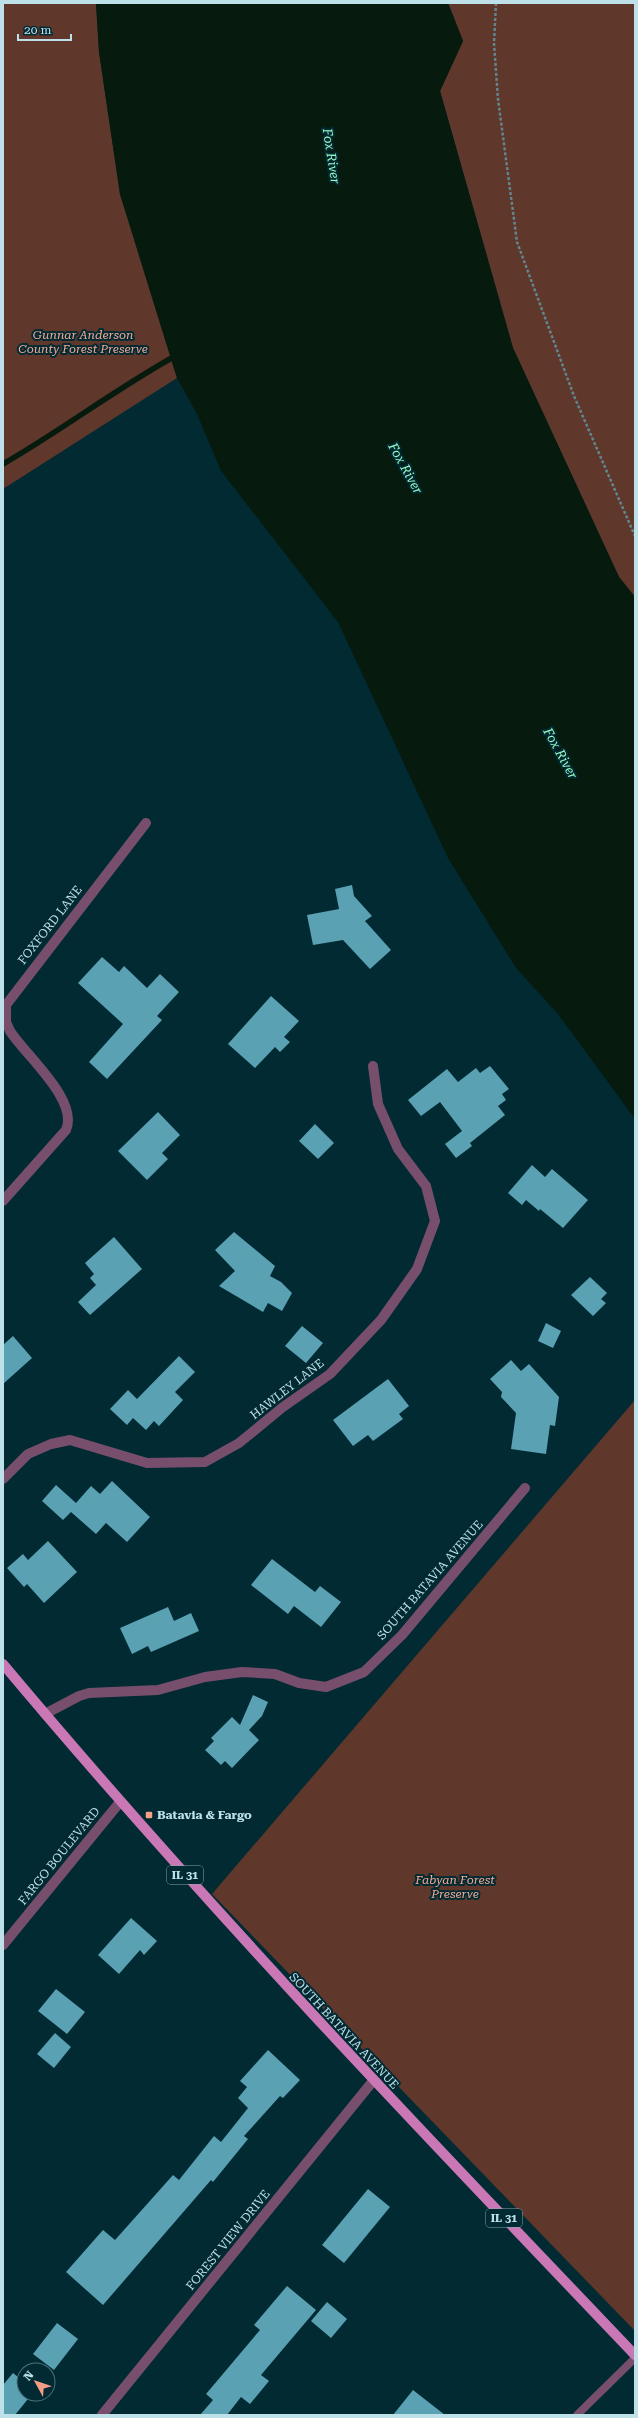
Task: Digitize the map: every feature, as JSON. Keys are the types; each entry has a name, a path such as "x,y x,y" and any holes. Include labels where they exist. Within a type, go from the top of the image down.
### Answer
{"main road":[{"name":"SOUTH BATAVIA AVENUE","path":"3,1664 120,1802 227,1923 373,2081 635,2356"}],"street":[{"name":"FOXFORD LANE","path":"3,1201 66,1130 69,1123 65,1103 10,1030 6,1022 6,1005 146,823"},
{"name":"HAWLEY LANE","path":"3,1479 28,1454 70,1440 147,1463 205,1462 239,1443 283,1407 330,1374 381,1320 417,1269 435,1221 426,1186 398,1149 378,1104 373,1066"},
{"name":"SOUTH BATAVIA AVENUE","path":"45,1714 79,1696 89,1693 158,1690 205,1677 242,1672 275,1674 299,1683 326,1687 364,1672 402,1636 524,1488"},
{"name":"FARGO BOULEVARD","path":"3,1946 120,1802"},
{"name":"FOREST VIEW DRIVE","path":"102,2415 373,2081"}],"lane":[{"path":"577,2415 635,2356"}],"path":[{"path":"496,3 494,43 498,99 517,242 574,396 635,536"}],"green space":[{"name":"Gunnar Anderson County Forest Preserve","path":"3,3 96,3 99,52 120,194 177,378 3,489"},
{"path":"448,3 635,3 635,597 619,577 513,348 440,91 463,41"},
{"name":"Fabyan Forest Preserve","path":"635,1400 635,2331 212,1894"}],"water":[{"name":"Fox River","path":"96,3 448,3 463,41 440,91 513,348 619,577 635,597 635,1119 558,1014 516,968 448,858 338,622 221,471 197,414 177,378 120,194 99,52"}],"building":[{"path":"352,885 354,896 372,916 365,921 391,950 370,969 343,940 313,945 307,915 339,909 335,889"},
{"path":"102,957 119,972 124,966 147,988 160,974 179,992 157,1016 162,1020 107,1079 89,1062 123,1024 78,983"},
{"path":"271,996 299,1021 284,1037 290,1042 280,1052 275,1047 255,1068 228,1044"},
{"path":"490,1066 509,1089 502,1094 506,1100 498,1106 505,1115 470,1143 472,1146 456,1158 445,1144 462,1131 440,1102 421,1116 408,1100 447,1069 458,1082 476,1068 480,1073"},
{"path":"158,1112 180,1135 162,1153 168,1159 147,1180 118,1151"},
{"path":"315,1124 334,1143 318,1159 299,1141"},
{"path":"532,1165 545,1177 552,1169 588,1200 563,1228 540,1209 539,1211 526,1200 522,1205 508,1193"},
{"path":"234,1232 275,1266 270,1276 281,1282 292,1293 282,1311 268,1303 263,1312 219,1286 235,1271 215,1250"},
{"path":"114,1237 142,1269 90,1315 78,1302 96,1285 90,1278 94,1274 85,1263"},
{"path":"590,1277 607,1293 601,1299 606,1303 593,1316 571,1295"},
{"path":"546,1323 561,1331 553,1348 538,1341"},
{"path":"302,1326 323,1343 306,1363 285,1346"},
{"path":"13,1336 32,1358 3,1384 3,1345"},
{"path":"179,1356 195,1372 175,1392 183,1400 159,1426 154,1421 146,1430 133,1418 127,1425 110,1409 128,1390 137,1399"},
{"path":"511,1360 521,1371 529,1364 559,1397 555,1426 550,1425 546,1454 511,1449 516,1413 501,1397 502,1392 490,1379"},
{"path":"388,1379 409,1406 399,1414 403,1419 373,1441 368,1435 353,1446 333,1420"},
{"path":"112,1481 150,1517 127,1542 106,1523 96,1534 71,1512 63,1520 42,1501 56,1485 76,1503 91,1486 100,1494"},
{"path":"48,1541 77,1572 44,1603 27,1584 24,1587 7,1568 23,1554 28,1560"},
{"path":"272,1559 315,1592 320,1586 341,1602 321,1627 294,1606 288,1614 251,1585"},
{"path":"168,1607 174,1621 191,1613 199,1631 151,1652 148,1646 132,1654 120,1628"},
{"path":"253,1695 268,1702 262,1716 249,1730 259,1740 232,1768 225,1761 221,1765 205,1750 214,1741 211,1738 232,1717 240,1725"},
{"path":"131,1918 157,1941 144,1955 140,1950 119,1974 98,1955"},
{"path":"56,1989 85,2012 67,2034 38,2011"},
{"path":"55,2033 71,2047 54,2068 37,2054"},
{"path":"268,2050 300,2080 283,2098 280,2096 244,2136 248,2139 213,2182 211,2180 103,2305 66,2272 103,2230 115,2240 173,2175 179,2180 214,2136 221,2142 248,2108 238,2098 247,2087 240,2081"},
{"path":"368,2189 390,2207 344,2263 322,2245"},
{"path":"287,2286 316,2310 261,2375 269,2381 250,2404 241,2397 227,2415 200,2415 213,2400 206,2394 260,2330 254,2325"},
{"path":"327,2302 347,2319 331,2338 311,2321"},
{"path":"57,2323 78,2339 56,2367 56,2362 44,2362 33,2354"},
{"path":"13,2373 16,2375 16,2402 26,2402 15,2415 3,2415 3,2385"},
{"path":"413,2390 445,2415 393,2415"}],"waterway":[{"path":"3,464 133,381 177,355"}],"place":[{"name":"Batavia & Fargo","path":"149,1815"}]}
